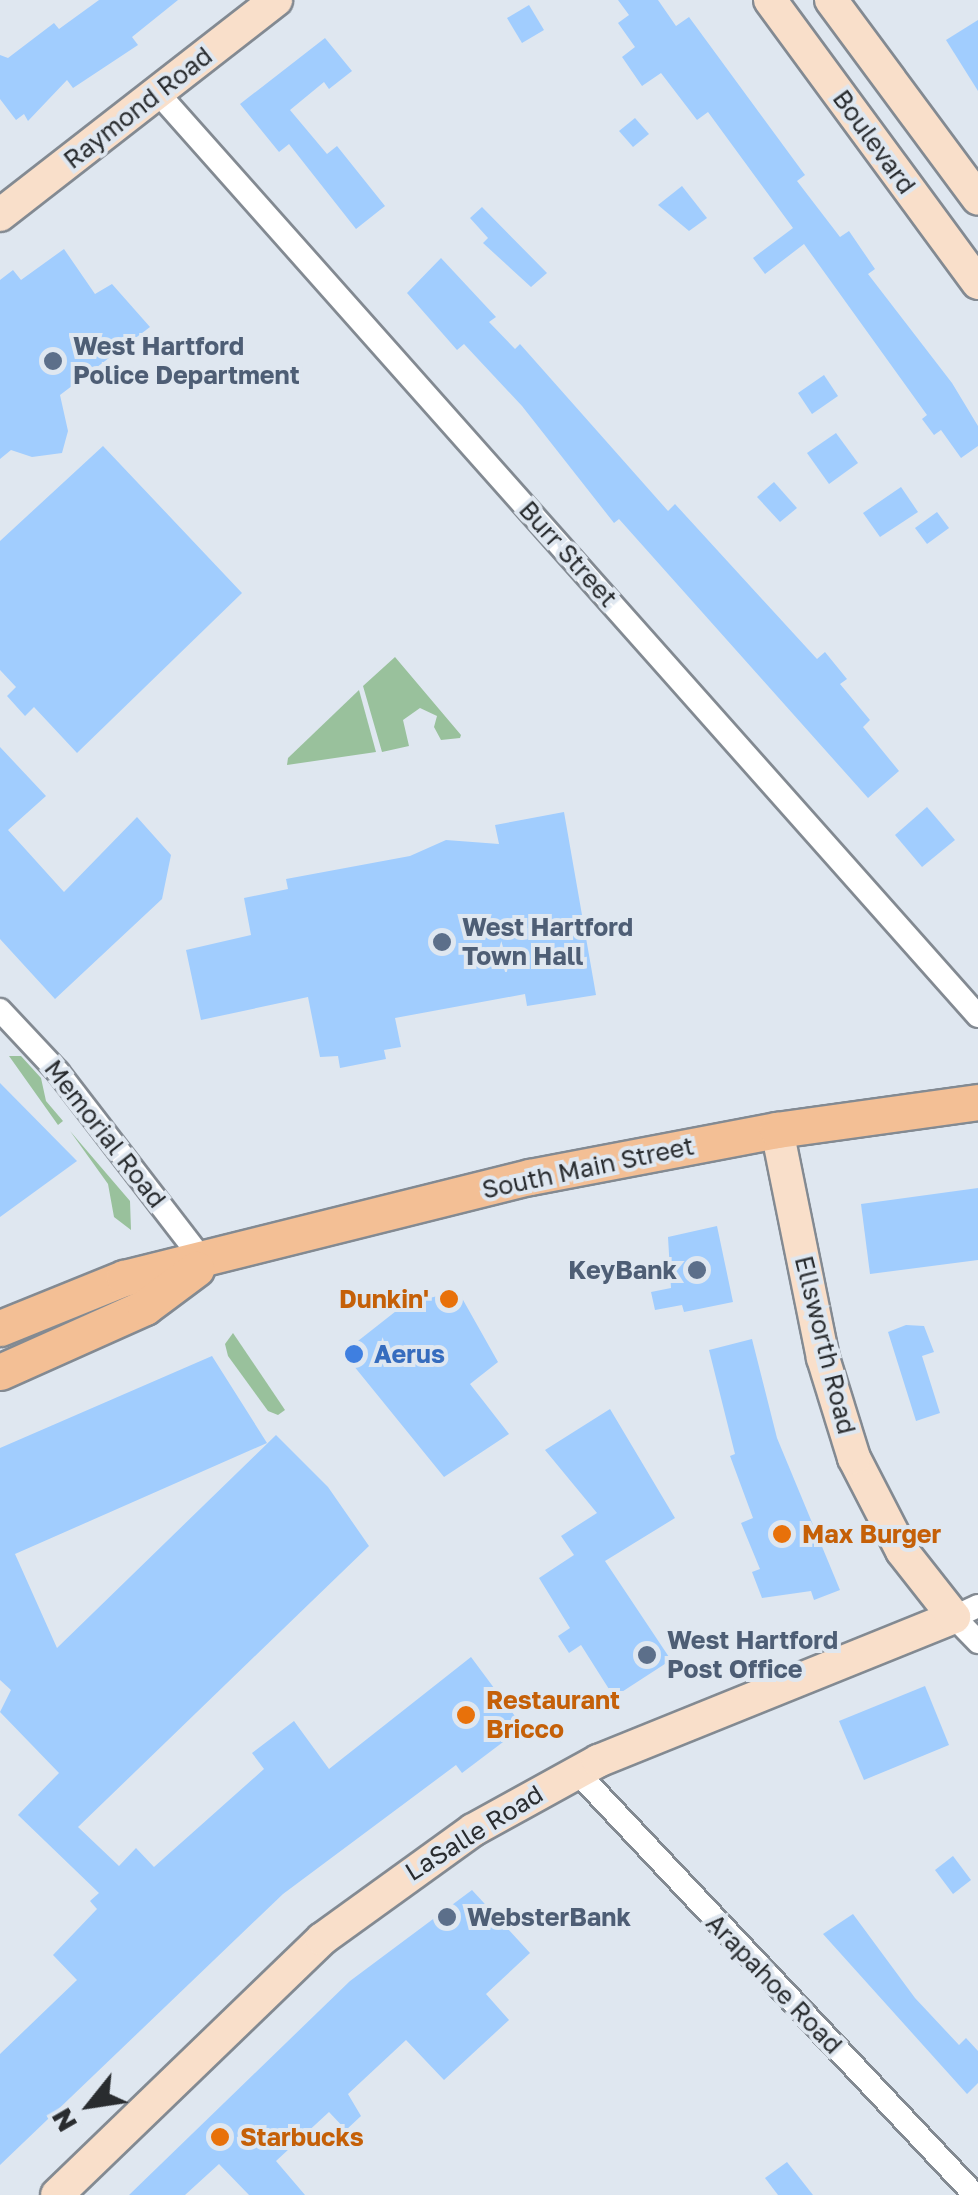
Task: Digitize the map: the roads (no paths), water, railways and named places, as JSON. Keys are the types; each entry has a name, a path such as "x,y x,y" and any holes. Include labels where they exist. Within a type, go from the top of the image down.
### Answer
{"main road":[{"name":"South Main Street","path":"0,1328 124,1278 205,1262 530,1177 778,1130 978,1102"},
{"name":"South Main Street","path":"0,1372 145,1307 205,1262"}],"street":[{"name":"Raymond Road","path":"0,215 276,0"},
{"name":"Boulevard","path":"770,0 978,283"},
{"name":"Boulevard","path":"831,0 978,199"},
{"path":"827,78 868,49"},
{"name":"Burr Street","path":"157,92 978,1016"},
{"name":"Memorial Road","path":"0,1010 58,1072 205,1262"},
{"name":"Ellsworth Road","path":"778,1130 823,1358 854,1458 902,1551 966,1611 978,1642"},
{"name":"LaSalle Road","path":"57,2195 366,1901 576,1771 966,1611"},
{"name":"Arapahoe Road","path":"576,1771 974,2195"}],"place":[{"name":"West Hartford Police Department","path":"53,361"},
{"name":"West Hartford Town Hall","path":"442,942"},
{"name":"KeyBank","path":"697,1270"},
{"name":"Dunkin'","path":"449,1299"},
{"name":"Aerus","path":"354,1354"},
{"name":"Max Burger","path":"782,1534"},
{"name":"West Hartford Post Office","path":"647,1655"},
{"name":"Restaurant Bricco","path":"466,1715"},
{"name":"WebsterBank","path":"447,1917"},
{"name":"Starbucks","path":"220,2137"}]}
